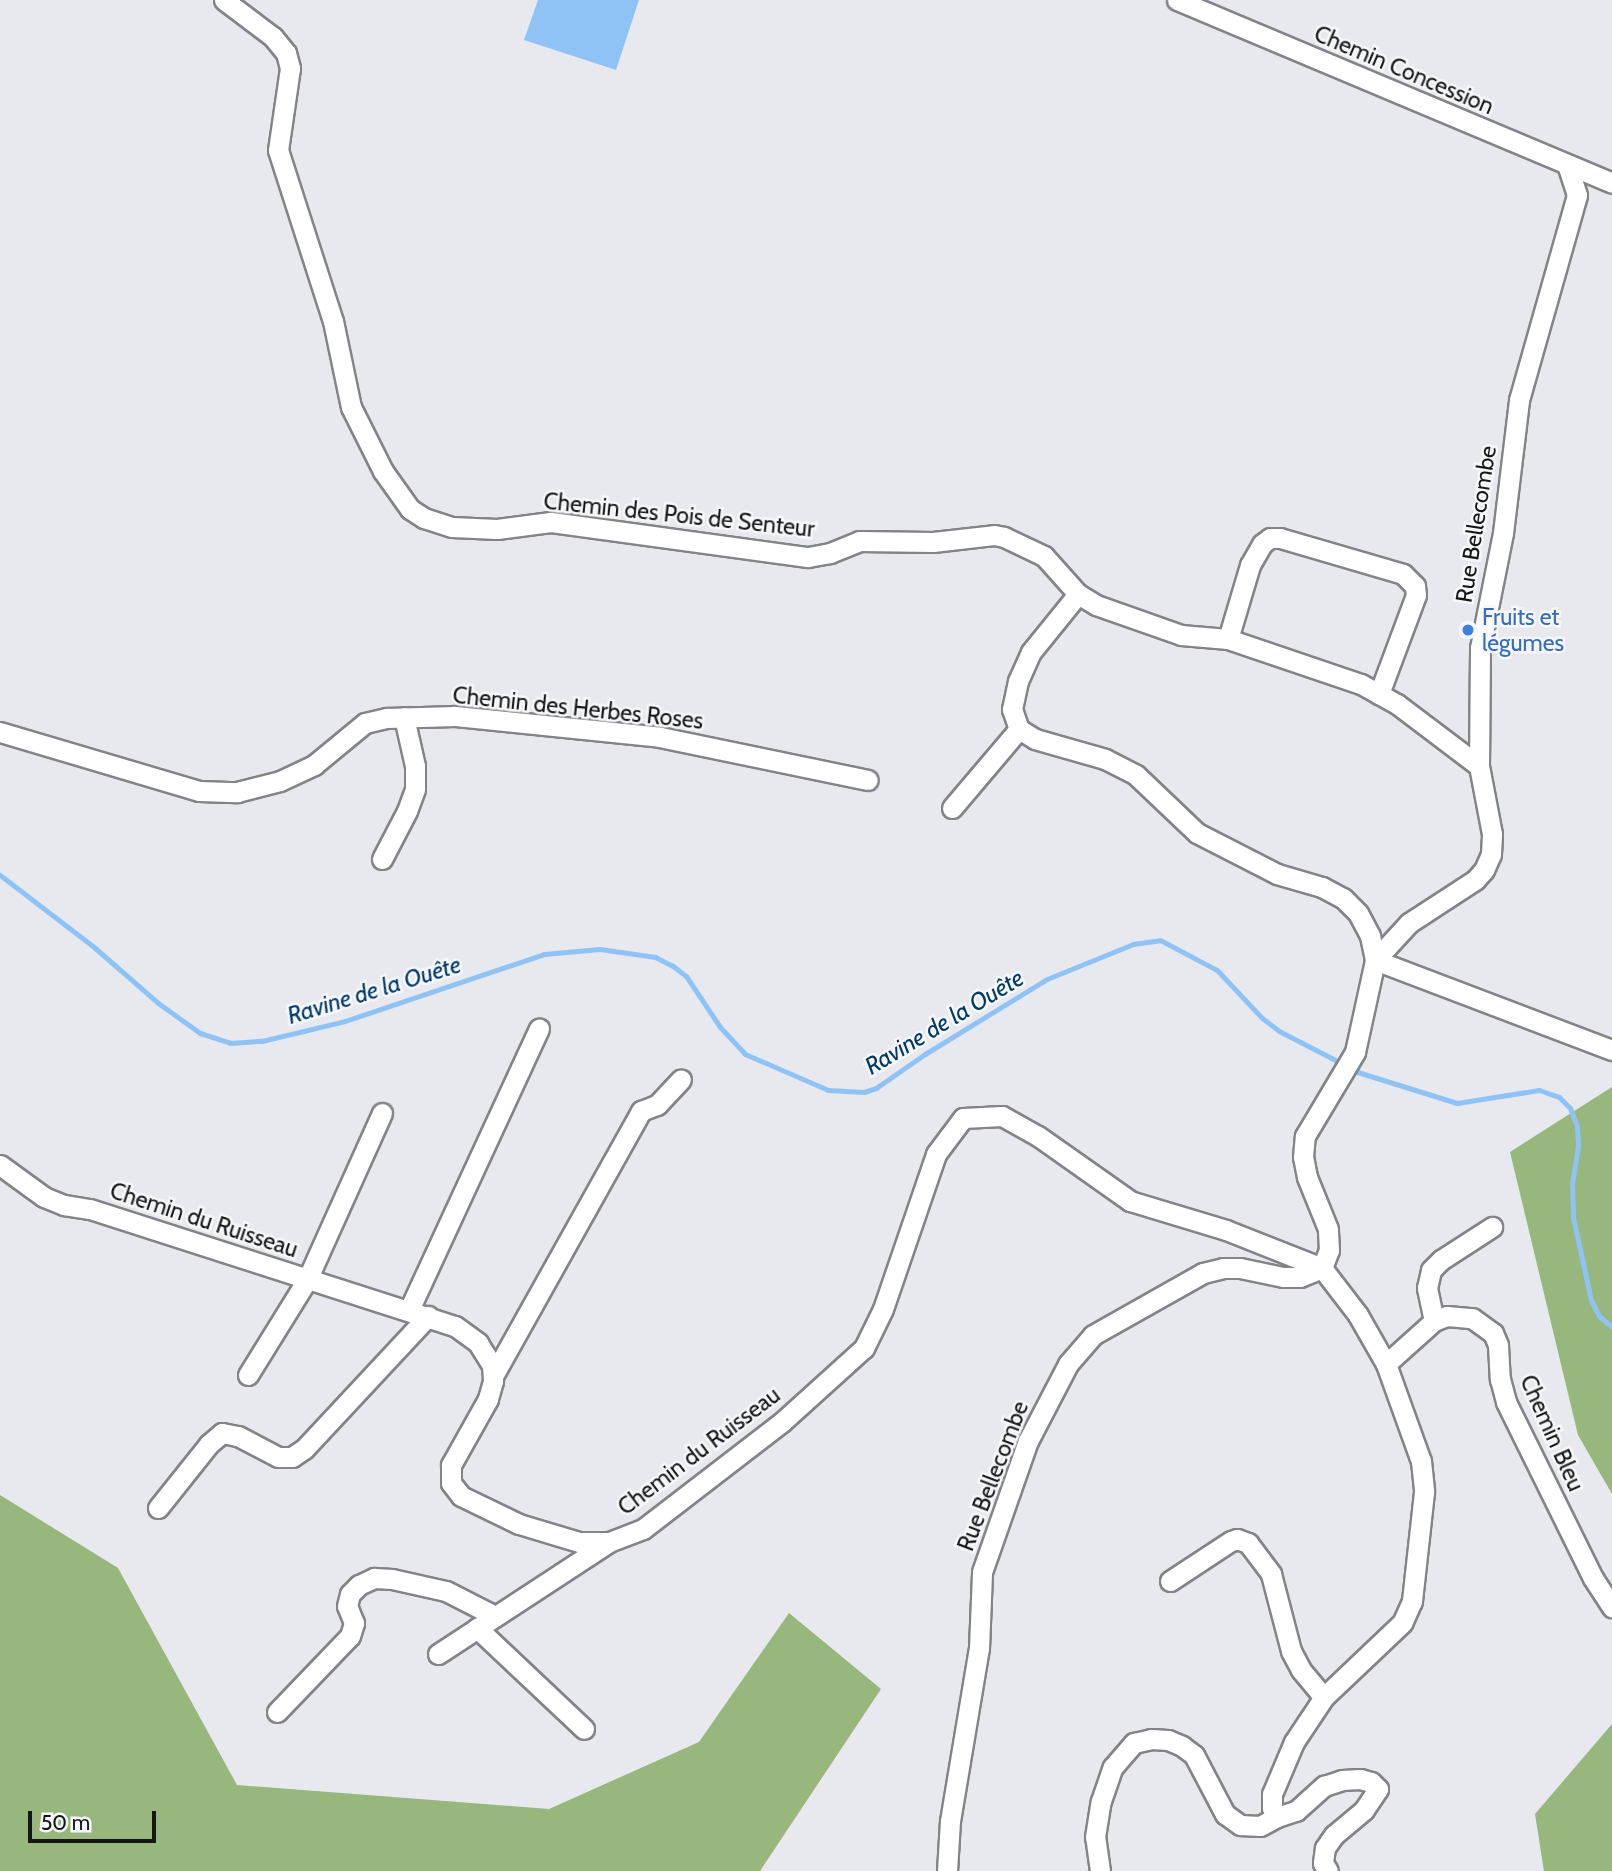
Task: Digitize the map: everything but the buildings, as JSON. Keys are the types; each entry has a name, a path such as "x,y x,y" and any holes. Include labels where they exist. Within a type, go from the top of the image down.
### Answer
{"street":[{"name":"Chemin des Pois de Senteur","path":"224,0 273,37 286,52 290,68 278,150 334,320 351,408 383,471 410,509 438,524 452,527 497,529 551,522 808,557 830,553 859,541 933,542 994,535 1044,556 1078,594 1096,605 1181,635 1228,639 1361,684 1479,766"},
{"name":"Chemin Concession","path":"1177,0 1612,183"},
{"name":"Rue Bellecombe","path":"1375,960 1409,923 1475,880 1484,870 1491,854 1492,834 1479,766 1479,648 1503,533 1519,400 1577,195 1567,165"},
{"path":"1228,639 1250,565 1262,544 1270,538 1280,538 1403,574 1415,586 1416,594 1379,694"},
{"path":"1078,594 1031,652 1018,681 1012,709 1019,729 1035,739 1105,759 1136,775 1197,832 1277,874 1322,887 1343,898 1358,913 1370,936 1375,960 1356,1052 1305,1136 1303,1157 1307,1177 1328,1229 1329,1250 1322,1268 1358,1315 1386,1364 1421,1461 1423,1525 1412,1601 1402,1622 1324,1697 1294,1742 1272,1794 1272,1808 1277,1818"},
{"name":"Chemin des Herbes Roses","path":"0,732 199,790 237,792 280,780 314,765 365,723 404,717 455,716 660,737 868,780"},
{"path":"382,859 407,811 415,789 415,766 404,717"},
{"path":"952,808 1019,729"},
{"path":"1375,960 1612,1050"},
{"path":"158,1508 209,1444 222,1433 238,1436 278,1457 292,1457 304,1449 419,1313 539,1029"},
{"path":"493,1376 640,1111 657,1105 681,1079"},
{"path":"248,1374 307,1280 382,1113"},
{"name":"Chemin du Ruisseau","path":"0,1165 44,1197 90,1209 455,1326 478,1343 492,1365 493,1376 488,1399 451,1465 451,1483 455,1490 519,1524 579,1542 609,1542 643,1529 782,1422 864,1348 883,1309 936,1154 963,1118 1002,1116 1038,1136 1130,1201 1226,1230 1322,1268"},
{"path":"1386,1364 1434,1321 1427,1288 1431,1270 1441,1260 1492,1227"},
{"name":"Rue Bellecombe","path":"947,1871 950,1821 979,1648 982,1572 1028,1441 1068,1364 1093,1335 1203,1273 1231,1268 1300,1277 1322,1268"},
{"name":"Chemin Bleu","path":"1434,1321 1447,1316 1472,1318 1493,1334 1498,1345 1500,1379 1506,1402 1593,1578 1612,1607"},
{"path":"1170,1581 1231,1541 1237,1539 1248,1543 1271,1574 1291,1651 1301,1670 1324,1697"},
{"path":"438,1654 609,1542"},
{"path":"278,1712 350,1636 354,1623 347,1606 350,1594 359,1585 374,1578 392,1579 446,1591 495,1616"},
{"path":"477,1628 584,1729"},
{"path":"1100,1871 1096,1837 1101,1801 1113,1767 1134,1743 1151,1739 1168,1740 1194,1755 1225,1814 1240,1825 1260,1826 1286,1817 1324,1786 1342,1780 1360,1779 1371,1782 1378,1789 1364,1810 1334,1835 1325,1848 1323,1863 1328,1871"}],"green space":[{"path":"1612,1087 1612,1494 1578,1435 1510,1152"},
{"path":"0,1495 118,1568 237,1785 549,1809 699,1742 789,1613 881,1689 760,1871 0,1871"},
{"path":"1612,1724 1612,1871 1544,1871 1535,1814"}],"water":[{"path":"538,0 639,0 616,70 524,40"}],"waterway":[{"name":"Ravine de la Ouête","path":"0,875 95,948 158,1003 200,1033 230,1043 262,1041 345,1021 544,954 600,949 655,957 673,966 686,976 720,1027 745,1054 828,1090 864,1092 876,1088 925,1054 1047,979 1133,944 1160,940 1217,970 1262,1018 1279,1031 1343,1064"},
{"name":"Ravine de la Ouête","path":"1351,1070 1457,1103 1539,1090 1559,1097 1570,1108 1577,1126 1578,1146 1572,1184 1573,1217 1591,1300 1599,1316 1612,1327"}],"place":[{"name":"Fruits et légumes","path":"1468,630"}]}
